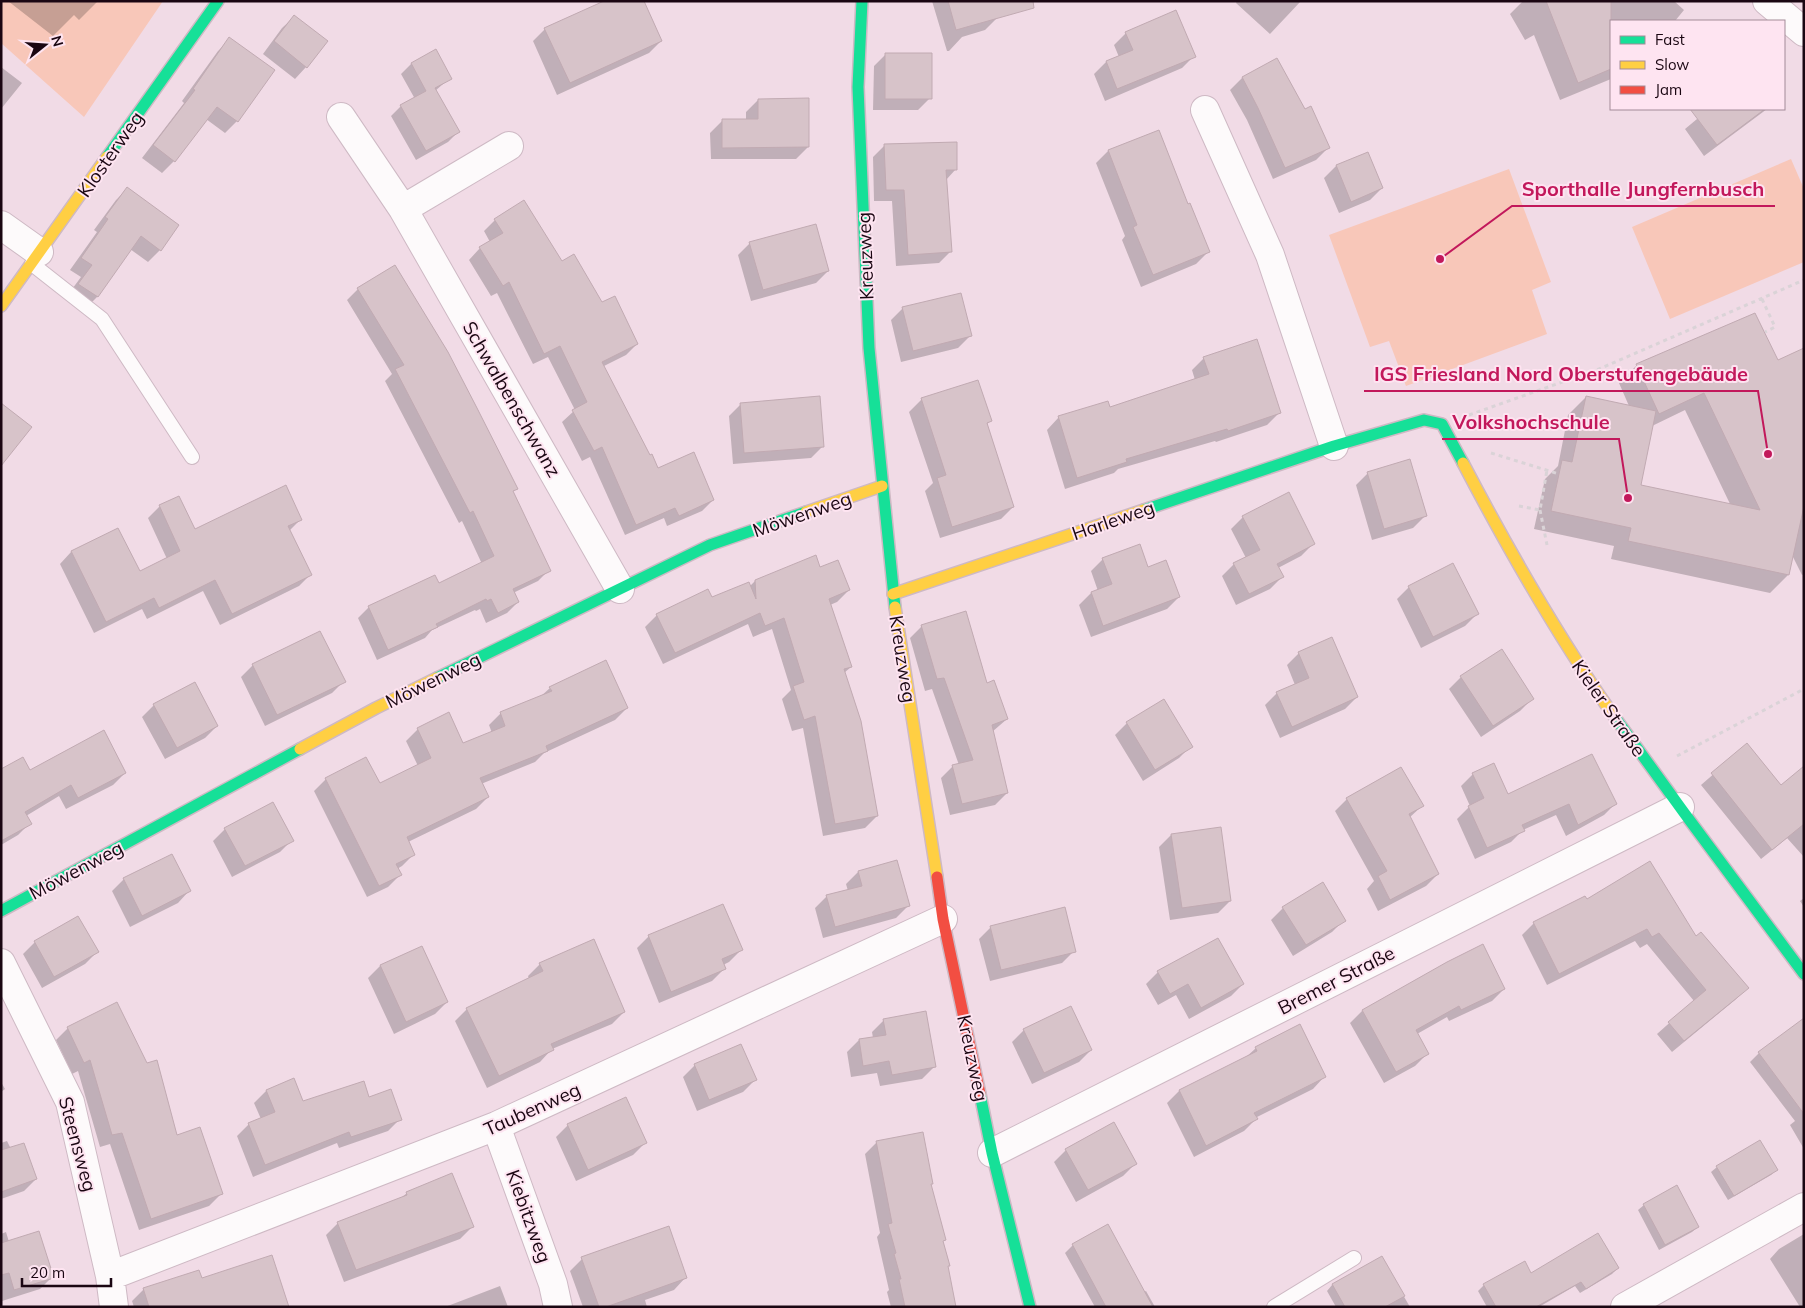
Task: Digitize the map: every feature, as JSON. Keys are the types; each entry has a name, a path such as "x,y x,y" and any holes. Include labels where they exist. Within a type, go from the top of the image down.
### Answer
{"street":[{"name":"Klosterweg","path":"1,306 218,1"},
{"name":"Kreuzweg","path":"862,1 858,106 869,348 893,594 944,919 992,1153 1030,1307"},
{"path":"1767,1 1804,32"},
{"path":"1205,110 1270,255 1334,446"},
{"name":"Schwalbenschwanz","path":"341,117 403,209 620,589"},
{"path":"403,209 509,146"},
{"path":"1,225 36,258"},
{"name":"Harleweg","path":"893,594 1334,446 1424,420 1442,424"},
{"name":"Kieler Straße","path":"1442,424 1500,534 1570,651 1652,769 1804,974"},
{"name":"Möwenweg","path":"1,911 376,708 710,545 882,486"},
{"name":"Bremer Straße","path":"992,1153 1680,806"},
{"name":"Taubenweg","path":"110,1276 496,1126 944,919"},
{"name":"Steensweg","path":"1,963 70,1102 110,1276 114,1307"},
{"name":"Kiebitzweg","path":"496,1126 553,1284 558,1307"},
{"path":"1625,1307 1804,1207"}],"lane":[{"path":"36,258 102,319 192,457"},
{"path":"1274,1307 1354,1258"}],"path":[{"path":"1442,424 1599,369 1804,280"},
{"path":"1762,298 1775,327 1764,332"},
{"path":"1450,440 1559,474"},
{"path":"1547,470 1540,510 1547,545"},
{"path":"1481,499 1540,510"},
{"path":"1652,769 1804,690"}],"shaded area":[{"path":"1,1 163,1 84,117 1,43"},
{"path":"1791,159 1804,189 1804,262 1670,319 1632,227"},
{"path":"1509,169 1551,282 1532,290 1547,334 1406,386 1389,341 1370,347 1329,235"}],"building":[{"path":"604,1 644,1 662,41 570,83 544,28"},
{"path":"948,1 1033,1 1034,8 956,30"},
{"path":"1546,1 1611,1 1610,69 1578,83"},
{"path":"1176,10 1196,57 1117,89 1106,61 1133,50 1125,32"},
{"path":"294,15 328,41 307,68 274,41"},
{"path":"229,37 275,70 238,122 217,107 175,162 153,145 195,90 193,89"},
{"path":"436,49 452,79 435,88 460,132 426,151 400,105 426,91 411,63"},
{"path":"885,53 932,53 932,99 885,99"},
{"path":"1277,58 1305,109 1311,106 1330,148 1285,168 1242,77"},
{"path":"809,98 809,147 722,148 722,119 758,119 758,99"},
{"path":"1691,110 1764,110 1717,145"},
{"path":"1159,130 1188,204 1190,203 1210,252 1153,275 1133,227 1137,225 1108,150"},
{"path":"957,142 957,170 946,170 952,252 908,255 904,190 886,190 884,144"},
{"path":"1368,152 1383,188 1351,202 1336,165"},
{"path":"127,187 179,225 161,251 141,236 98,297 78,284 92,265 81,258 108,219 105,217"},
{"path":"524,200 562,261 574,254 602,302 615,296 638,344 602,362 658,468 694,452 714,500 679,516 675,508 636,525 602,447 594,451 572,410 587,402 560,346 544,354 509,282 503,286 479,247 503,233 494,219"},
{"path":"816,224 829,271 763,290 749,242"},
{"path":"395,265 448,352 477,408 518,489 513,491 551,571 513,589 519,602 498,613 491,599 487,601 486,599 436,624 438,627 388,650 368,606 435,575 439,583 494,556 473,511 470,513 395,369 404,365 357,288"},
{"path":"961,293 972,336 913,351 902,307"},
{"path":"1755,313 1778,360 1804,348 1804,506 1789,575 1628,541 1631,528 1551,511 1562,460 1572,462 1586,396 1656,411 1641,485 1760,510 1704,393 1659,414 1636,364"},
{"path":"1257,339 1281,413 1228,431 1227,429 1126,459 1127,462 1077,478 1058,416 1108,401 1110,407 1209,374 1203,357"},
{"path":"978,380 992,421 987,423 1014,507 952,527 937,478 946,475 921,398"},
{"path":"820,396 824,447 744,453 740,403"},
{"path":"1,403 32,427 1,466"},
{"path":"1410,459 1427,516 1384,529 1367,472"},
{"path":"286,485 302,520 288,526 312,575 232,614 215,580 159,608 154,598 106,622 71,551 118,528 140,571 180,551 159,505 179,496 195,529"},
{"path":"1289,492 1315,544 1277,564 1284,577 1249,594 1233,563 1260,550 1242,516"},
{"path":"1140,544 1148,567 1166,560 1180,597 1103,626 1091,592 1112,584 1102,558"},
{"path":"816,555 820,567 838,560 850,590 829,599 852,667 844,669 861,721 878,816 835,824 815,716 804,720 793,686 804,682 784,618 765,626 760,613 675,653 656,614 708,589 712,597 749,582 756,599 755,580"},
{"path":"1453,563 1479,614 1433,637 1408,586"},
{"path":"966,611 987,683 994,680 1008,719 992,725 1008,793 962,804 952,765 973,760 944,678 937,679 921,625"},
{"path":"320,631 346,682 277,715 252,664"},
{"path":"1332,637 1358,697 1292,727 1276,692 1309,678 1298,652"},
{"path":"1502,649 1534,699 1493,726 1460,676"},
{"path":"606,660 628,708 546,746 548,751 480,778 489,797 407,837 415,855 396,864 402,875 379,886 325,778 366,757 380,783 431,758 417,728 449,712 463,743 505,726 500,712 552,691 549,687"},
{"path":"195,682 218,726 177,748 153,704"},
{"path":"1164,699 1193,747 1155,770 1126,722"},
{"path":"104,730 126,773 78,798 71,785 25,812 32,824 1,841 1,769 23,757 30,770"},
{"path":"1747,743 1781,785 1804,766 1804,824 1772,850 1711,773"},
{"path":"1592,754 1617,804 1578,825 1569,804 1522,825 1525,831 1487,848 1468,806 1484,798 1472,773 1494,763 1508,794"},
{"path":"1401,767 1424,806 1409,814 1439,874 1390,900 1378,876 1387,871 1346,798"},
{"path":"273,802 294,841 245,866 224,828"},
{"path":"1221,827 1231,901 1182,908 1171,834"},
{"path":"172,854 191,891 142,916 123,878"},
{"path":"897,860 910,906 835,927 826,895 862,886 858,871"},
{"path":"1650,861 1696,936 1701,932 1749,988 1684,1041 1668,1022 1706,990 1659,933 1652,937 1647,929 1559,974 1533,922 1585,896 1587,899"},
{"path":"1323,882 1346,921 1306,945 1282,907"},
{"path":"723,904 743,950 722,959 726,969 671,992 648,935"},
{"path":"1065,907 1076,952 1001,970 990,926"},
{"path":"78,916 99,952 54,977 34,941"},
{"path":"1218,938 1244,984 1201,1008 1188,984 1170,994 1157,971"},
{"path":"594,939 625,1012 551,1044 554,1050 499,1076 466,1008 543,971 539,963"},
{"path":"1483,944 1505,989 1461,1010 1459,1006 1416,1030 1429,1054 1396,1072 1362,1010"},
{"path":"422,946 448,1002 406,1022 380,965"},
{"path":"117,1002 147,1063 157,1060 177,1135 200,1127 223,1194 151,1219 122,1133 112,1135 90,1060 84,1063 67,1027"},
{"path":"1071,1006 1092,1050 1044,1073 1023,1029"},
{"path":"926,1011 936,1067 892,1075 889,1061 863,1066 859,1039 886,1035 883,1019"},
{"path":"1804,1018 1804,1114 1758,1052"},
{"path":"1300,1024 1326,1077 1254,1113 1258,1119 1206,1146 1179,1090 1257,1051 1255,1047"},
{"path":"741,1044 757,1080 709,1100 694,1064"},
{"path":"294,1078 303,1101 364,1081 369,1097 391,1089 402,1120 351,1137 349,1132 265,1165 248,1123 275,1112 266,1090"},
{"path":"626,1097 647,1143 588,1170 567,1124"},
{"path":"1114,1122 1137,1164 1088,1190 1065,1149"},
{"path":"923,1132 933,1184 931,1184 946,1240 943,1241 950,1266 948,1266 956,1307 905,1307 899,1279 901,1279 894,1254 896,1253 888,1224 892,1223 876,1141"},
{"path":"1760,1140 1778,1170 1734,1196 1716,1166"},
{"path":"24,1143 37,1179 1,1192 1,1150"},
{"path":"452,1173 474,1227 356,1270 337,1222 407,1195 406,1192"},
{"path":"1677,1185 1699,1227 1665,1245 1643,1204"},
{"path":"1108,1224 1153,1307 1106,1307 1072,1244"},
{"path":"669,1226 687,1278 606,1307 599,1307 581,1257"},
{"path":"39,1231 54,1278 14,1290 9,1273 1,1275 1,1243"},
{"path":"1598,1233 1619,1268 1586,1289 1581,1282 1536,1307 1496,1307 1483,1284 1525,1261 1531,1273"},
{"path":"272,1255 289,1307 149,1307 143,1288 199,1270 202,1278"},
{"path":"1382,1256 1405,1296 1385,1307 1345,1307 1332,1284"}],"traffic: fast":[{"path":"107,157 218,1"},
{"path":"862,1 858,87 869,348 895,607"},
{"path":"1144,510 1334,446 1424,420 1442,424 1463,463"},
{"path":"437,678 710,545 806,512"},
{"path":"1611,712 1804,974"},
{"path":"1,911 300,749"},
{"path":"980,1094 992,1153 1030,1307"}],"traffic: slow":[{"path":"1,306 107,157"},
{"path":"1463,463 1533,590 1590,682 1611,712"},
{"path":"806,512 882,486"},
{"path":"893,594 1144,510"},
{"path":"895,607 937,877"},
{"path":"300,749 437,678"}],"traffic: jam":[{"path":"937,877 943,919 980,1094"}],"place":[{"name":"Sporthalle Jungfernbusch","path":"1440,259"},
{"name":"IGS Friesland Nord Oberstufengebäude","path":"1768,454"},
{"name":"Volkshochschule","path":"1628,498"}]}
